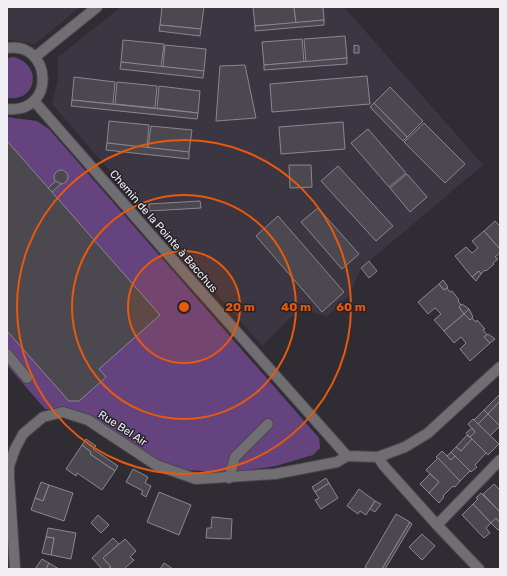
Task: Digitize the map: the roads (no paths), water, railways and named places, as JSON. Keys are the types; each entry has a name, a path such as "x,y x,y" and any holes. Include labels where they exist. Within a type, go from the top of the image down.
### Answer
{"street":[{"path":"35,57 97,7"},
{"path":"7,48 13,47 25,50 35,57 40,64 43,79 42,87 34,101 25,107 15,110 7,109"},
{"name":"Chemin de la Pointe à Bacchus","path":"34,101 347,456"},
{"path":"7,354 27,378"},
{"path":"347,456 378,457 405,448 428,433 500,367"},
{"name":"Rue Bel Air","path":"15,569 8,465 23,434 42,417 63,412 88,420 156,465 196,480 275,474 337,462 347,456"},
{"path":"229,478 235,457 268,424"},
{"path":"378,457 384,466 437,526 479,569"},
{"path":"437,526 500,460"}]}
